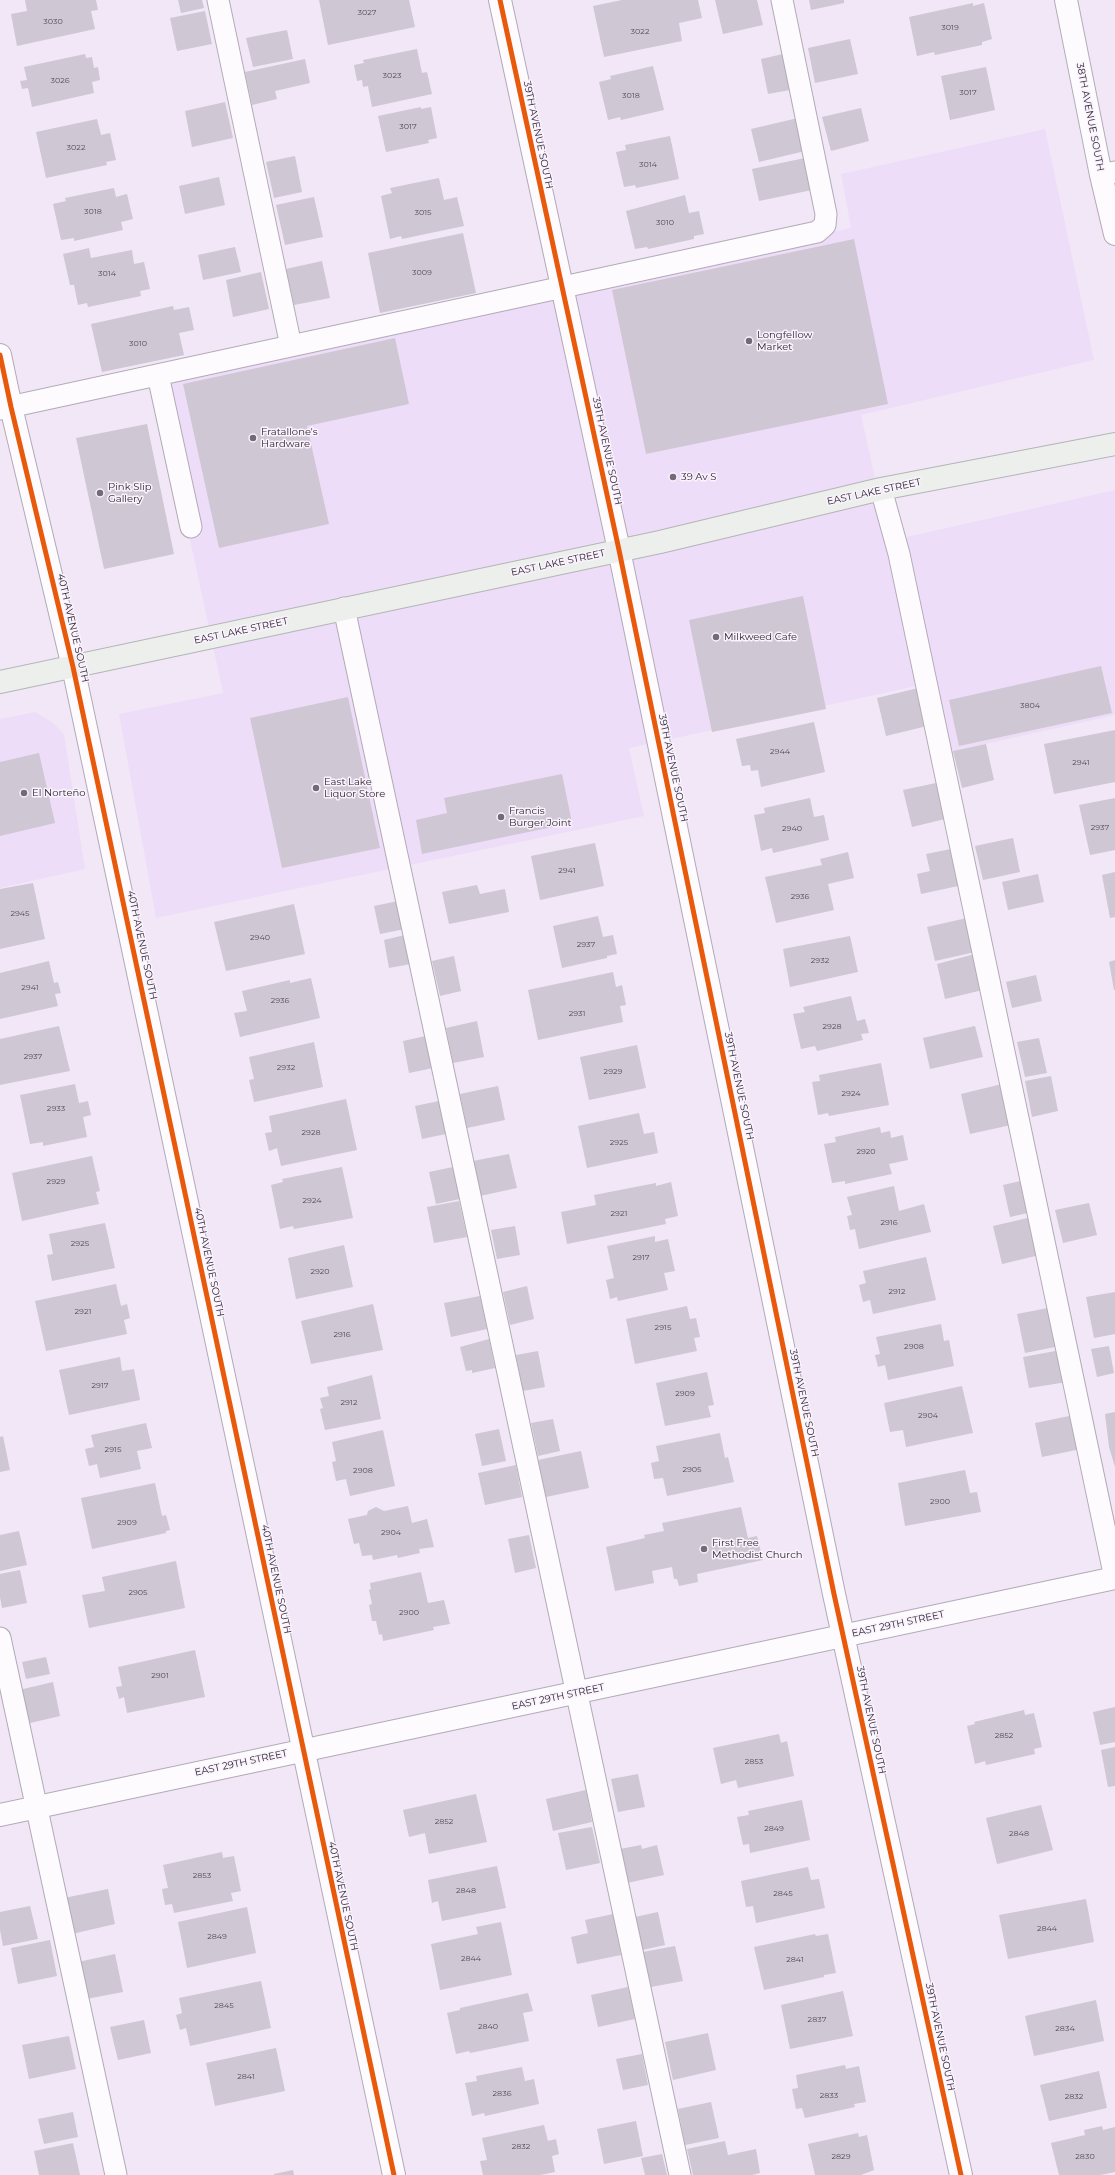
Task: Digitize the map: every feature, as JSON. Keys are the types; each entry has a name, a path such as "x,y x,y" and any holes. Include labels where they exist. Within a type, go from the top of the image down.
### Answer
{"main road":[{"name":"EAST LAKE STREET","path":"0,682 619,550 881,489 1115,444"}],"street":[{"name":"39TH AVENUE SOUTH","path":"500,0 619,550 843,1636 960,2175"},
{"name":"38TH AVENUE SOUTH","path":"1066,0 1108,173 1115,234"},
{"name":"40TH AVENUE SOUTH","path":"0,355 5,408 73,667 394,2175"},
{"name":"EAST 29TH STREET","path":"0,1815 1115,1578"}],"lane":[{"path":"218,0 290,346"},
{"path":"5,408 562,289 817,232 825,225 826,214 782,0"},
{"path":"158,375 191,527"},
{"path":"881,489 899,554 1115,1578"},
{"path":"344,608 680,2175"},
{"path":"0,1638 116,2175"}],"shaded area":[{"path":"1045,129 1094,360 861,415 889,541 1115,490 1115,715 936,755 921,685 629,748 644,816 156,918 119,714 223,693 156,381 851,228 841,174"},
{"path":"35,712 52,722 64,734 85,869 0,888 0,719"}],"building":[{"path":"25,0 96,0 98,10 91,11 95,29 17,46 11,14 27,11"},
{"path":"178,0 202,0 204,8 181,13"},
{"path":"319,0 409,0 415,27 328,45"},
{"path":"622,0 698,0 702,18 679,23 682,41 604,57 593,6"},
{"path":"715,0 757,0 763,25 723,34"},
{"path":"809,0 844,0 844,3 811,10"},
{"path":"973,3 973,6 984,3 992,39 982,42 982,45 935,55 934,52 917,56 909,17"},
{"path":"205,11 212,44 177,51 170,18"},
{"path":"287,30 293,59 253,67 246,38"},
{"path":"850,39 858,74 815,83 808,48"},
{"path":"417,49 422,73 427,72 432,94 372,107 368,86 363,87 362,80 357,81 354,65 364,63 363,60"},
{"path":"85,54 86,58 92,57 94,68 98,67 100,80 92,82 94,93 32,107 28,88 22,89 20,81 27,80 24,67"},
{"path":"783,54 790,90 768,94 761,59"},
{"path":"305,59 310,83 275,91 277,99 252,105 245,72"},
{"path":"653,66 664,110 621,120 620,117 608,120 599,82 611,79 610,76"},
{"path":"986,67 995,110 950,120 941,76"},
{"path":"225,102 233,138 192,147 185,111"},
{"path":"421,107 421,109 431,107 437,138 428,140 429,143 386,152 378,116"},
{"path":"861,108 869,141 831,151 822,117"},
{"path":"798,118 805,151 759,162 751,129"},
{"path":"97,119 101,135 110,133 116,160 106,162 107,165 46,178 36,132"},
{"path":"670,136 679,179 636,188 635,185 624,187 616,152 626,150 625,145"},
{"path":"295,156 302,192 274,198 266,162"},
{"path":"805,158 812,190 759,201 752,169"},
{"path":"219,177 225,205 185,214 179,186"},
{"path":"439,178 444,200 457,197 464,226 402,239 401,236 390,239 381,196 392,193 390,188"},
{"path":"114,188 116,197 127,194 133,219 121,222 123,230 74,241 74,238 61,240 53,204 66,201 65,198"},
{"path":"685,195 689,213 699,211 704,234 694,236 694,239 648,249 647,247 635,249 626,211"},
{"path":"314,197 323,237 285,245 276,205"},
{"path":"463,233 476,293 380,313 368,253"},
{"name":"Longfellow Market","path":"854,239 888,404 646,454 612,290"},
{"path":"235,247 241,272 203,280 198,255"},
{"path":"89,248 91,258 132,250 134,264 144,262 150,289 140,291 141,296 88,307 87,303 78,305 74,285 70,285 63,254"},
{"path":"322,261 330,298 294,305 286,269"},
{"path":"261,272 269,309 233,317 226,280"},
{"path":"173,306 174,310 189,307 194,330 179,333 184,355 102,372 91,324"},
{"name":"Fratallone's Hardware","path":"395,338 409,404 307,426 329,524 219,548 183,384"},
{"path":"147,424 174,554 104,569 76,438"},
{"path":"803,596 826,709 712,732 689,620"},
{"path":"1101,666 1112,713 959,746 949,700"},
{"path":"918,688 927,726 886,736 877,698"},
{"name":"East Lake Liquor Store","path":"348,697 380,848 282,868 250,718"},
{"path":"814,722 825,772 761,787 758,770 751,771 750,765 742,766 736,739"},
{"path":"1115,730 1115,782 1054,794 1044,744"},
{"path":"986,744 994,780 962,788 953,751"},
{"name":"El Norteño","path":"39,753 55,823 0,836 0,762"},
{"name":"Francis Burger Joint","path":"562,774 572,823 422,854 416,820 447,813 444,798"},
{"path":"936,783 945,819 912,827 903,790"},
{"path":"810,798 814,817 824,815 829,840 773,853 772,848 761,851 754,815 765,813 764,808"},
{"path":"1115,798 1115,850 1090,855 1079,805"},
{"path":"1013,838 1020,872 983,880 975,846"},
{"path":"595,843 604,886 540,900 531,856"},
{"path":"951,849 958,886 921,894 917,874 930,871 926,854"},
{"path":"848,852 854,878 828,884 834,910 776,923 765,877 822,865 820,859"},
{"path":"1115,872 1115,917 1110,918 1102,875"},
{"path":"1038,874 1044,902 1008,910 1002,882"},
{"path":"33,883 45,939 0,949 0,889"},
{"path":"477,885 480,894 505,889 509,912 449,924 442,892"},
{"path":"398,901 405,929 380,934 374,906"},
{"path":"294,904 305,954 226,971 214,922"},
{"path":"598,916 603,937 613,935 617,954 607,956 607,958 562,968 553,926"},
{"path":"967,918 975,952 935,961 927,927"},
{"path":"405,935 411,964 389,968 384,940"},
{"path":"850,936 858,972 790,987 783,949"},
{"path":"975,954 983,990 945,999 937,964"},
{"path":"454,956 461,991 440,996 432,961"},
{"path":"1115,960 1115,990 1114,990 1109,962"},
{"path":"49,961 54,983 58,982 61,993 55,994 58,1006 0,1019 0,973"},
{"path":"613,972 616,987 622,985 626,1005 620,1006 623,1022 538,1040 528,990"},
{"path":"1036,975 1042,1001 1012,1008 1006,982"},
{"path":"311,978 320,1018 240,1037 234,1013 247,1011 242,991 290,980 290,983"},
{"path":"851,996 857,1021 865,1019 869,1033 861,1034 863,1040 817,1051 815,1046 801,1049 793,1014 805,1012 803,1007"},
{"path":"477,1021 484,1057 453,1063 446,1028"},
{"path":"59,1026 70,1071 0,1085 0,1039"},
{"path":"975,1026 983,1057 930,1069 923,1038"},
{"path":"426,1036 433,1068 409,1073 403,1041"},
{"path":"1039,1038 1047,1073 1025,1077 1017,1042"},
{"path":"314,1042 323,1087 254,1102 249,1080 254,1079 249,1057"},
{"path":"637,1045 646,1088 589,1100 580,1057"},
{"path":"881,1063 889,1105 829,1116 828,1113 818,1115 812,1082 820,1081 819,1075"},
{"path":"1051,1076 1058,1111 1032,1117 1025,1081"},
{"path":"75,1084 79,1103 88,1101 91,1115 83,1117 87,1137 43,1146 43,1142 30,1144 20,1095"},
{"path":"1002,1084 1011,1125 970,1134 961,1094"},
{"path":"498,1086 505,1120 467,1128 460,1094"},
{"path":"346,1099 357,1150 281,1166 277,1148 269,1151 265,1133 272,1132 269,1116"},
{"path":"439,1101 446,1134 422,1139 415,1106"},
{"path":"639,1113 644,1134 654,1132 658,1153 587,1168 578,1126"},
{"path":"880,1127 881,1133 890,1131 891,1138 903,1135 908,1160 889,1164 892,1174 845,1184 845,1181 832,1183 824,1144 836,1142 835,1137"},
{"path":"509,1154 517,1188 480,1196 473,1161"},
{"path":"92,1156 100,1191 96,1192 99,1204 22,1221 12,1173"},
{"path":"342,1167 353,1218 294,1229 293,1226 280,1229 271,1185 283,1182 282,1179"},
{"path":"453,1167 460,1199 436,1204 429,1172"},
{"path":"1025,1180 1032,1212 1010,1217 1003,1185"},
{"path":"671,1182 678,1216 665,1219 666,1224 567,1244 561,1212 596,1205 594,1195 656,1183 656,1186"},
{"path":"894,1186 899,1211 924,1204 931,1232 859,1249 855,1229 850,1230 847,1216 852,1215 847,1197"},
{"path":"459,1201 467,1237 434,1243 427,1207"},
{"path":"1089,1203 1097,1235 1063,1243 1055,1210"},
{"path":"1032,1217 1040,1255 1002,1264 993,1226"},
{"path":"105,1223 115,1268 52,1281 47,1255 53,1254 49,1234"},
{"path":"515,1226 520,1255 497,1259 491,1230"},
{"path":"655,1236 655,1242 668,1239 675,1271 664,1273 668,1290 618,1301 617,1297 610,1299 606,1280 614,1278 607,1246"},
{"path":"344,1245 353,1287 296,1299 288,1258"},
{"path":"926,1257 936,1300 873,1314 870,1300 863,1302 859,1285 866,1283 863,1271"},
{"path":"116,1284 121,1306 127,1304 130,1318 124,1320 127,1334 46,1351 35,1301"},
{"path":"527,1286 534,1319 510,1325 503,1292"},
{"path":"1115,1292 1115,1334 1094,1338 1086,1297"},
{"path":"480,1296 487,1329 451,1337 444,1303"},
{"path":"373,1304 383,1350 311,1364 301,1321"},
{"path":"687,1306 690,1319 696,1318 700,1337 694,1338 697,1351 635,1364 626,1319"},
{"path":"1053,1307 1060,1346 1025,1353 1017,1314"},
{"path":"941,1324 944,1341 949,1340 954,1366 888,1380 885,1365 878,1367 875,1355 880,1354 876,1337"},
{"path":"489,1339 495,1368 472,1373 472,1370 466,1371 460,1347"},
{"path":"1109,1346 1114,1373 1097,1377 1091,1349"},
{"path":"1061,1350 1067,1382 1029,1388 1023,1357"},
{"path":"538,1351 545,1387 523,1391 516,1355"},
{"path":"120,1357 122,1371 134,1369 140,1400 69,1415 59,1370"},
{"path":"707,1372 714,1405 708,1406 711,1417 665,1426 656,1383"},
{"path":"372,1375 381,1419 325,1430 320,1409 323,1408 320,1398 329,1396 327,1387"},
{"path":"962,1386 973,1433 906,1447 903,1430 890,1432 884,1403"},
{"path":"1115,1412 1115,1467 1109,1447 1105,1414"},
{"path":"1074,1415 1081,1449 1042,1457 1035,1423"},
{"path":"553,1419 560,1451 538,1456 531,1423"},
{"path":"146,1423 152,1448 137,1451 141,1469 100,1478 97,1464 89,1466 85,1449 94,1447 91,1435"},
{"path":"499,1429 506,1461 482,1466 475,1434"},
{"path":"383,1430 395,1486 350,1496 346,1479 336,1481 332,1462 336,1461 332,1442"},
{"path":"720,1433 725,1458 728,1457 734,1482 667,1496 663,1478 654,1479 651,1463 659,1461 656,1446"},
{"path":"3,1436 10,1470 0,1472 0,1437"},
{"path":"581,1451 589,1488 546,1497 538,1460"},
{"path":"516,1465 522,1497 485,1505 478,1473"},
{"path":"965,1470 970,1493 977,1492 981,1512 905,1526 898,1483"},
{"path":"155,1483 162,1516 166,1515 170,1530 166,1531 166,1533 92,1549 81,1498"},
{"path":"408,1506 412,1523 427,1519 434,1547 419,1549 420,1553 398,1558 397,1555 373,1560 372,1555 362,1556 359,1543 354,1544 348,1519 367,1515 368,1511 376,1507 384,1511"},
{"name":"First Free Methodist Church","path":"741,1507 748,1538 757,1536 763,1560 697,1574 698,1582 679,1586 677,1579 674,1579 672,1567 652,1571 654,1583 615,1591 606,1547 645,1538 644,1535 664,1531 662,1523"},
{"path":"19,1531 27,1565 0,1571 0,1535"},
{"path":"529,1535 536,1568 515,1573 508,1539"},
{"path":"176,1561 185,1608 89,1628 82,1595 105,1591 102,1577"},
{"path":"20,1570 27,1603 2,1608 0,1597 0,1574"},
{"path":"421,1572 428,1603 444,1600 450,1624 433,1627 434,1630 383,1641 382,1634 379,1635 376,1621 372,1621 369,1605 372,1604 369,1590 371,1589 370,1583"},
{"path":"195,1650 205,1697 127,1713 124,1697 119,1699 116,1687 122,1686 118,1667"},
{"path":"46,1657 50,1674 26,1679 22,1662"},
{"path":"53,1682 60,1716 26,1724 19,1690"},
{"path":"1115,1707 1115,1742 1100,1745 1093,1712"},
{"path":"1024,1710 1025,1715 1034,1713 1042,1747 1034,1749 1035,1754 986,1765 985,1761 975,1764 967,1726 975,1724 974,1722"},
{"path":"779,1734 781,1743 787,1741 794,1776 738,1788 736,1780 721,1784 713,1748"},
{"path":"1115,1747 1115,1786 1108,1787 1101,1750"},
{"path":"638,1774 645,1807 618,1812 611,1779"},
{"path":"586,1790 592,1822 553,1831 546,1799"},
{"path":"476,1794 487,1842 429,1854 425,1833 409,1837 403,1810"},
{"path":"802,1800 810,1840 750,1853 749,1844 743,1845 737,1817 749,1815 748,1811"},
{"path":"1041,1805 1053,1850 997,1864 986,1818"},
{"path":"592,1827 600,1863 566,1870 558,1833"},
{"path":"641,1845 642,1849 657,1845 664,1875 627,1883 620,1849"},
{"path":"222,1852 223,1858 234,1856 241,1891 231,1893 233,1901 174,1913 172,1904 165,1905 162,1889 168,1888 163,1865"},
{"path":"497,1866 506,1908 442,1921 438,1901 432,1903 428,1880"},
{"path":"808,1867 811,1880 819,1879 825,1908 756,1923 753,1906 746,1907 741,1881"},
{"path":"108,1889 115,1924 72,1934 64,1898"},
{"path":"1086,1899 1094,1942 1008,1959 999,1915"},
{"path":"30,1906 38,1939 3,1946 0,1930 0,1912"},
{"path":"247,1907 256,1953 187,1968 178,1922"},
{"path":"658,1912 665,1945 642,1950 635,1917"},
{"path":"613,1914 621,1955 577,1964 571,1937 588,1933 585,1920"},
{"path":"501,1922 512,1975 440,1990 431,1944 478,1934 476,1927"},
{"path":"815,1934 816,1936 828,1934 836,1973 764,1990 754,1947"},
{"path":"50,1940 57,1976 18,1984 11,1948"},
{"path":"675,1946 683,1981 651,1987 643,1952"},
{"path":"115,1954 123,1992 86,1999 78,1962"},
{"path":"261,1981 271,2028 190,2046 186,2028 180,2030 176,2015 182,2013 179,1998"},
{"path":"628,1987 635,2019 598,2027 591,1995"},
{"path":"843,1991 853,2036 790,2049 781,2005"},
{"path":"528,1993 533,2011 523,2013 529,2041 470,2053 469,2051 456,2054 447,2013 460,2010 460,2008"},
{"path":"1096,2000 1104,2041 1034,2056 1025,2016"},
{"path":"144,2020 151,2053 118,2060 110,2027"},
{"path":"708,2033 716,2070 673,2080 665,2042"},
{"path":"69,2036 76,2069 29,2079 22,2045"},
{"path":"276,2048 285,2091 215,2106 206,2063"},
{"path":"642,2054 648,2085 623,2090 616,2059"},
{"path":"845,2065 846,2069 859,2066 866,2102 854,2104 855,2107 805,2118 802,2108 796,2109 792,2089 798,2088 796,2075"},
{"path":"522,2067 525,2081 534,2079 539,2104 485,2116 484,2113 472,2116 465,2083 477,2081 476,2076"},
{"path":"1099,2071 1107,2108 1049,2121 1040,2085"},
{"path":"711,2102 719,2138 685,2145 678,2109"},
{"path":"73,2112 78,2137 44,2144 38,2119"},
{"path":"636,2121 643,2156 604,2164 597,2129"},
{"path":"544,2125 548,2141 556,2139 559,2154 552,2156 555,2172 540,2175 483,2175 480,2161 487,2160 482,2138"},
{"path":"1102,2126 1103,2130 1115,2127 1115,2172 1100,2175 1059,2175 1051,2143 1085,2135 1084,2130"},
{"path":"858,2133 859,2137 867,2135 874,2170 861,2175 815,2175 808,2144"},
{"path":"725,2141 728,2155 756,2149 760,2173 752,2175 693,2175 687,2149"},
{"path":"73,2143 80,2175 39,2175 34,2151"},
{"path":"662,2154 667,2175 645,2175 641,2158"},
{"path":"293,2170 294,2175 274,2175 274,2174"}],"cycle path":[{"path":"500,0 619,550 834,1594 961,2175"},
{"path":"0,355 73,667 394,2175"}],"place":[{"name":"Longfellow Market","path":"749,341"},
{"name":"Fratallone's Hardware","path":"253,438"},
{"name":"39 Av S","path":"673,477"},
{"name":"Pink Slip Gallery","path":"100,493"},
{"name":"Milkweed Cafe","path":"716,637"},
{"name":"East Lake Liquor Store","path":"316,788"},
{"name":"El Norteño","path":"24,793"},
{"name":"Francis Burger Joint","path":"501,817"},
{"name":"First Free Methodist Church","path":"704,1549"}]}
